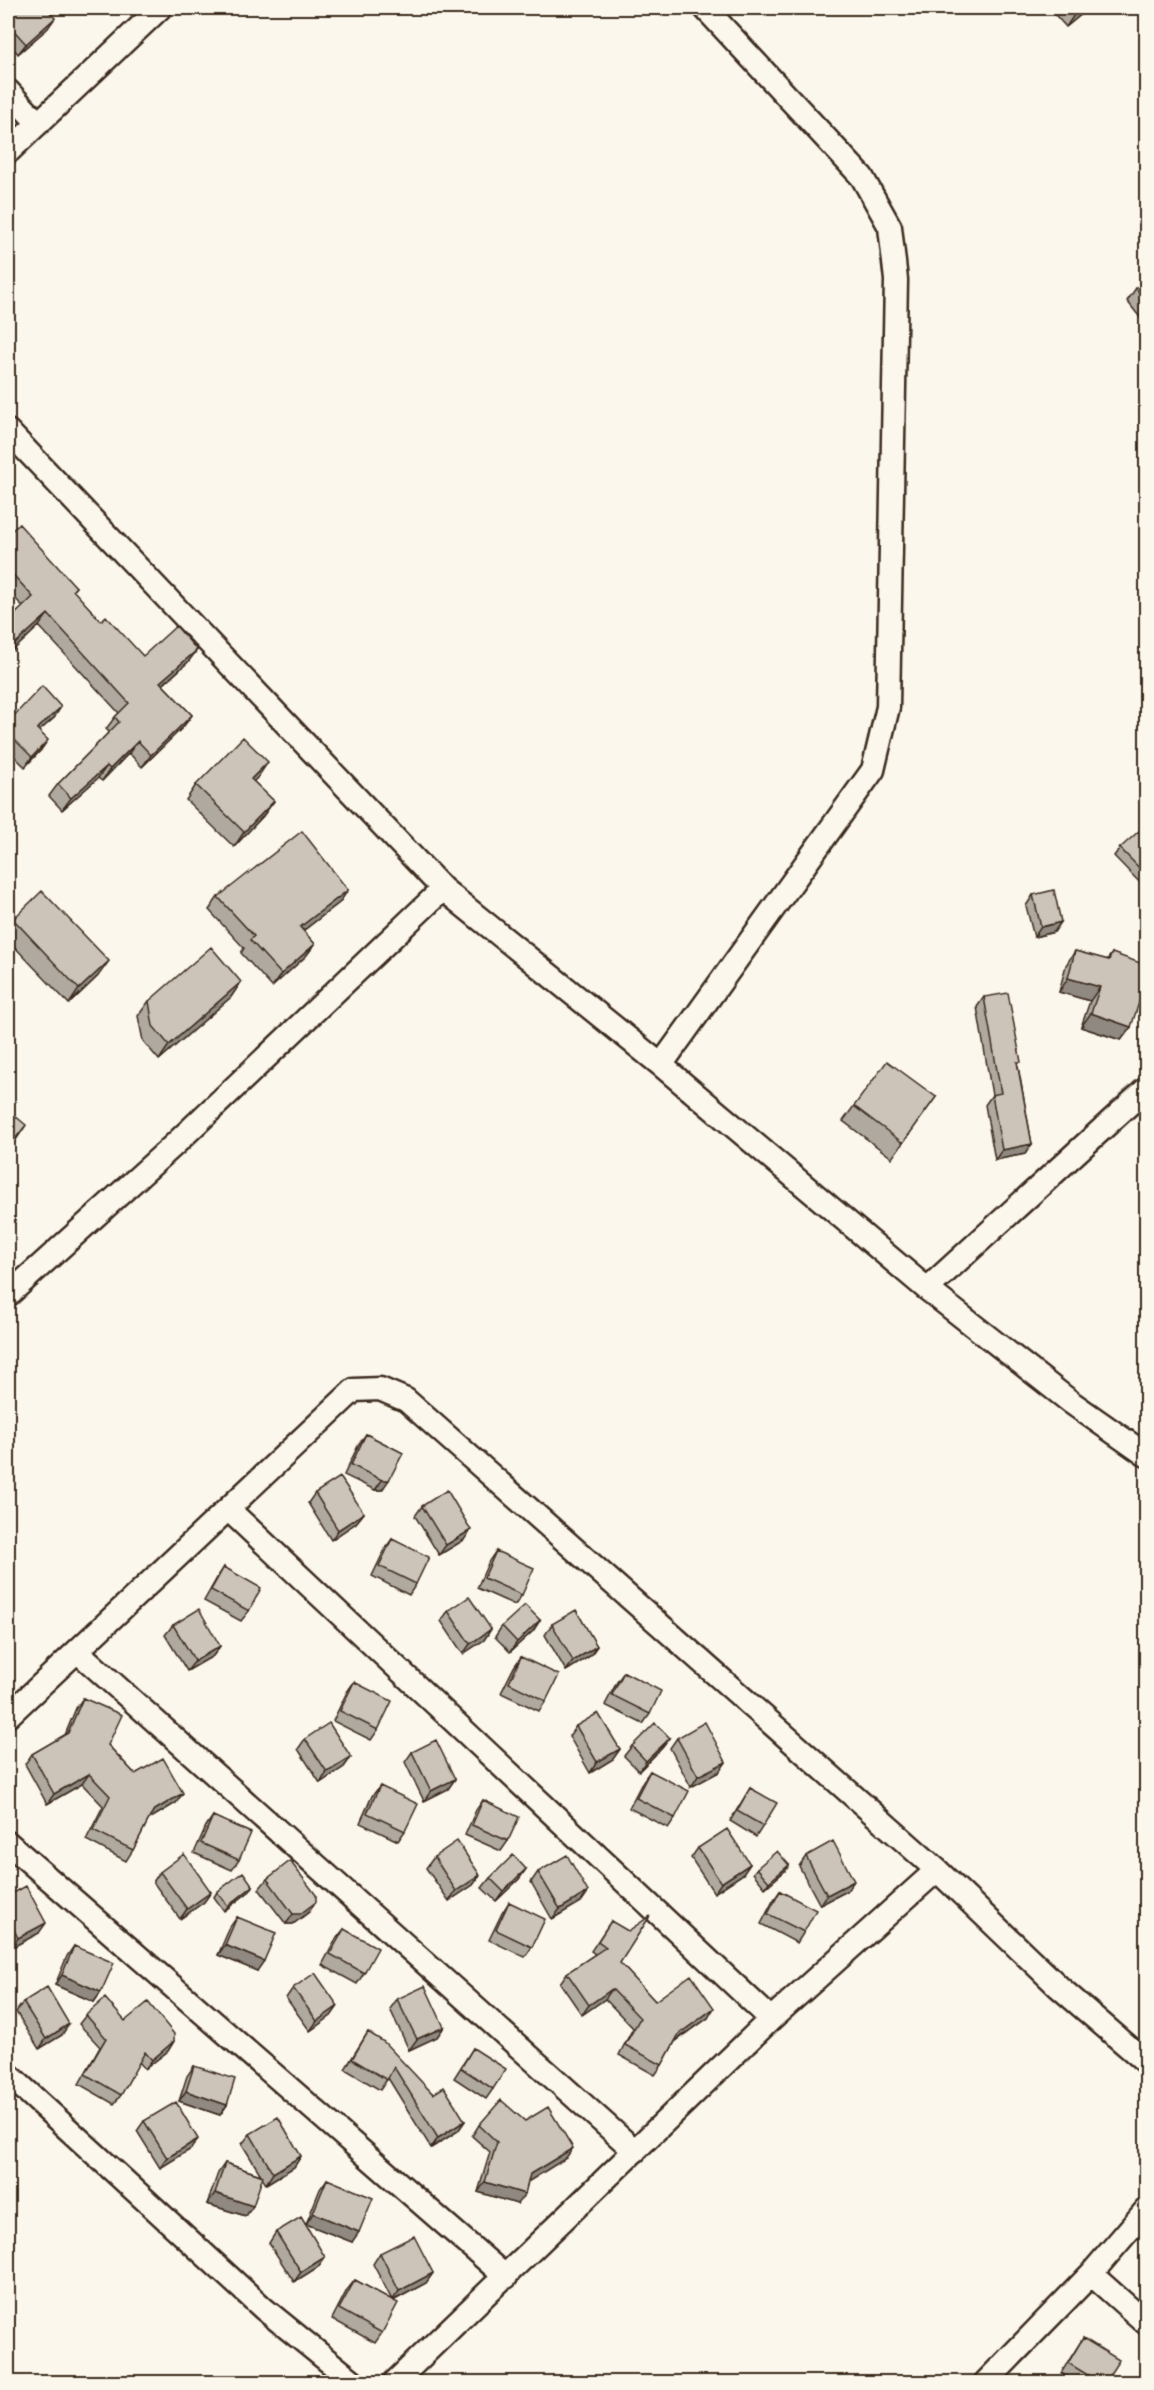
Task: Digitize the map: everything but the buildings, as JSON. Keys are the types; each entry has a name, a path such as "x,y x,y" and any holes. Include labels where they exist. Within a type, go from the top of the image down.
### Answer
{"street":[{"path":"8,152 160,8"},
{"path":"661,1065 873,770 888,707 896,280 890,227 862,177 705,8"},
{"path":"8,91 38,123"},
{"path":"8,431 443,889 661,1065 927,1289 1072,1402 1146,1455"},
{"path":"8,1295 175,1144 443,889"},
{"path":"927,1289 1146,1089"},
{"path":"8,1716 354,1390 380,1389 406,1400 937,1870 1059,1987 1146,2062"},
{"path":"228,1509 771,2019"},
{"path":"77,1651 635,2151"},
{"path":"8,1843 506,2277"},
{"path":"395,2382 771,2019 937,1870"},
{"path":"8,2073 264,2309 354,2382"},
{"path":"986,2382 1091,2274 1146,2210"},
{"path":"1091,2274 1146,2323"}]}
